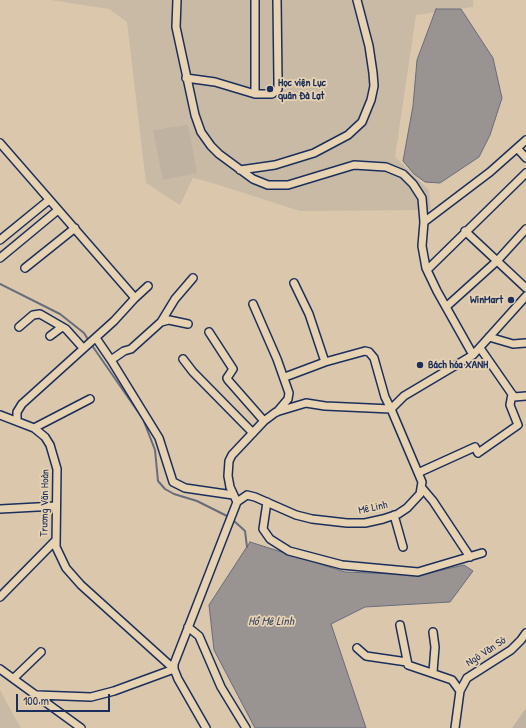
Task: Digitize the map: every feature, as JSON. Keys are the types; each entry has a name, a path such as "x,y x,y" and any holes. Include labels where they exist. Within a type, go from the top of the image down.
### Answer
{"street":[{"path":"177,0 176,27 195,116 201,132 219,154 240,170 260,182 278,186 288,185 354,165 386,167 403,174 422,198 424,222 422,246 427,270 473,354"},
{"path":"255,0 255,94"},
{"path":"186,78 215,82 255,94 272,94 278,89 278,0"},
{"path":"240,170 275,165 314,153 348,135 362,122 368,110 374,86 372,58 357,0"},
{"path":"424,222 490,172 526,140"},
{"path":"0,143 135,298"},
{"path":"517,148 526,158"},
{"path":"427,270 465,231 526,173"},
{"path":"0,240 50,200"},
{"path":"0,258 58,210"},
{"path":"25,268 75,228"},
{"path":"446,307 497,261 526,229"},
{"path":"465,231 526,288"},
{"path":"111,360 124,351 131,349 161,322 175,299 193,278"},
{"path":"294,283 309,314 325,362"},
{"path":"17,421 17,412 22,404 94,339 148,286"},
{"path":"276,412 306,403 325,406 391,409 404,396 473,354 526,296"},
{"path":"206,728 174,669 176,658 235,505 228,466 232,455 264,421 276,412 289,397 285,377 253,304"},
{"path":"19,327 37,314 49,318 62,327 74,336 84,347"},
{"path":"161,322 170,320 188,324"},
{"path":"50,336 62,327"},
{"path":"209,332 234,369 227,378 228,380 264,421"},
{"path":"489,337 513,344 526,343"},
{"path":"94,339 111,360 159,438 173,482 185,488 233,495"},
{"path":"480,348 512,394 517,397 526,396"},
{"path":"285,377 325,362 365,351 373,354 385,397 420,472 422,488 433,501 470,557"},
{"path":"183,359 193,372 253,433"},
{"path":"420,472 475,447 478,453 518,425 510,405 512,394"},
{"path":"34,428 90,399"},
{"name":"Trương Văn Hoàn","path":"0,415 34,428 45,437 56,462 55,541 58,555 66,568 174,669"},
{"name":"Mê Linh","path":"235,505 247,496 267,502 296,515 326,522 365,523 394,515 407,508 416,500 422,488"},
{"path":"267,502 264,532 274,543 289,551 342,566 418,572 482,553"},
{"path":"0,509 56,506"},
{"path":"394,515 403,547"},
{"path":"0,597 55,541"},
{"path":"400,625 407,662 410,667 433,672 452,680 460,691"},
{"path":"188,627 199,636 221,687 246,728"},
{"path":"433,632 436,647 433,672"},
{"name":"Ngô Văn Sở","path":"455,728 460,691 470,675 511,650 526,633"},
{"path":"356,648 366,656 407,662"},
{"path":"14,678 41,652"},
{"path":"0,668 80,728"},
{"path":"37,695 96,696 174,669"}],"shaded area":[{"name":"Học viện Lục quân Đà Lạt","path":"51,0 473,0 473,7 416,15 395,157 429,190 431,210 300,211 193,178 180,205 146,183 127,22 109,9"},
{"path":"188,125 197,173 163,180 153,130"},
{"path":"0,690 14,716 21,728 0,728"},
{"path":"526,708 526,728 512,728"}],"water":[{"path":"436,9 461,9 493,58 502,98 490,135 479,157 440,183 425,182 414,174 403,161 413,106 417,60"},
{"name":"Hồ Mê Linh","path":"250,542 345,572 420,575 464,565 473,571 450,602 365,607 331,624 366,728 255,728 214,650 209,605"}],"waterway":[{"path":"0,284 60,314 84,333 89,341"},
{"path":"91,344 143,419 155,450 158,481 165,489 174,494 197,501 229,517"},
{"path":"233,520 245,531 247,547"}],"place":[{"name":"Học viện Lục quân Đà Lạt","path":"270,89"},
{"name":"WinMart","path":"511,300"},
{"name":"Bách hóa XANH","path":"420,365"}]}
